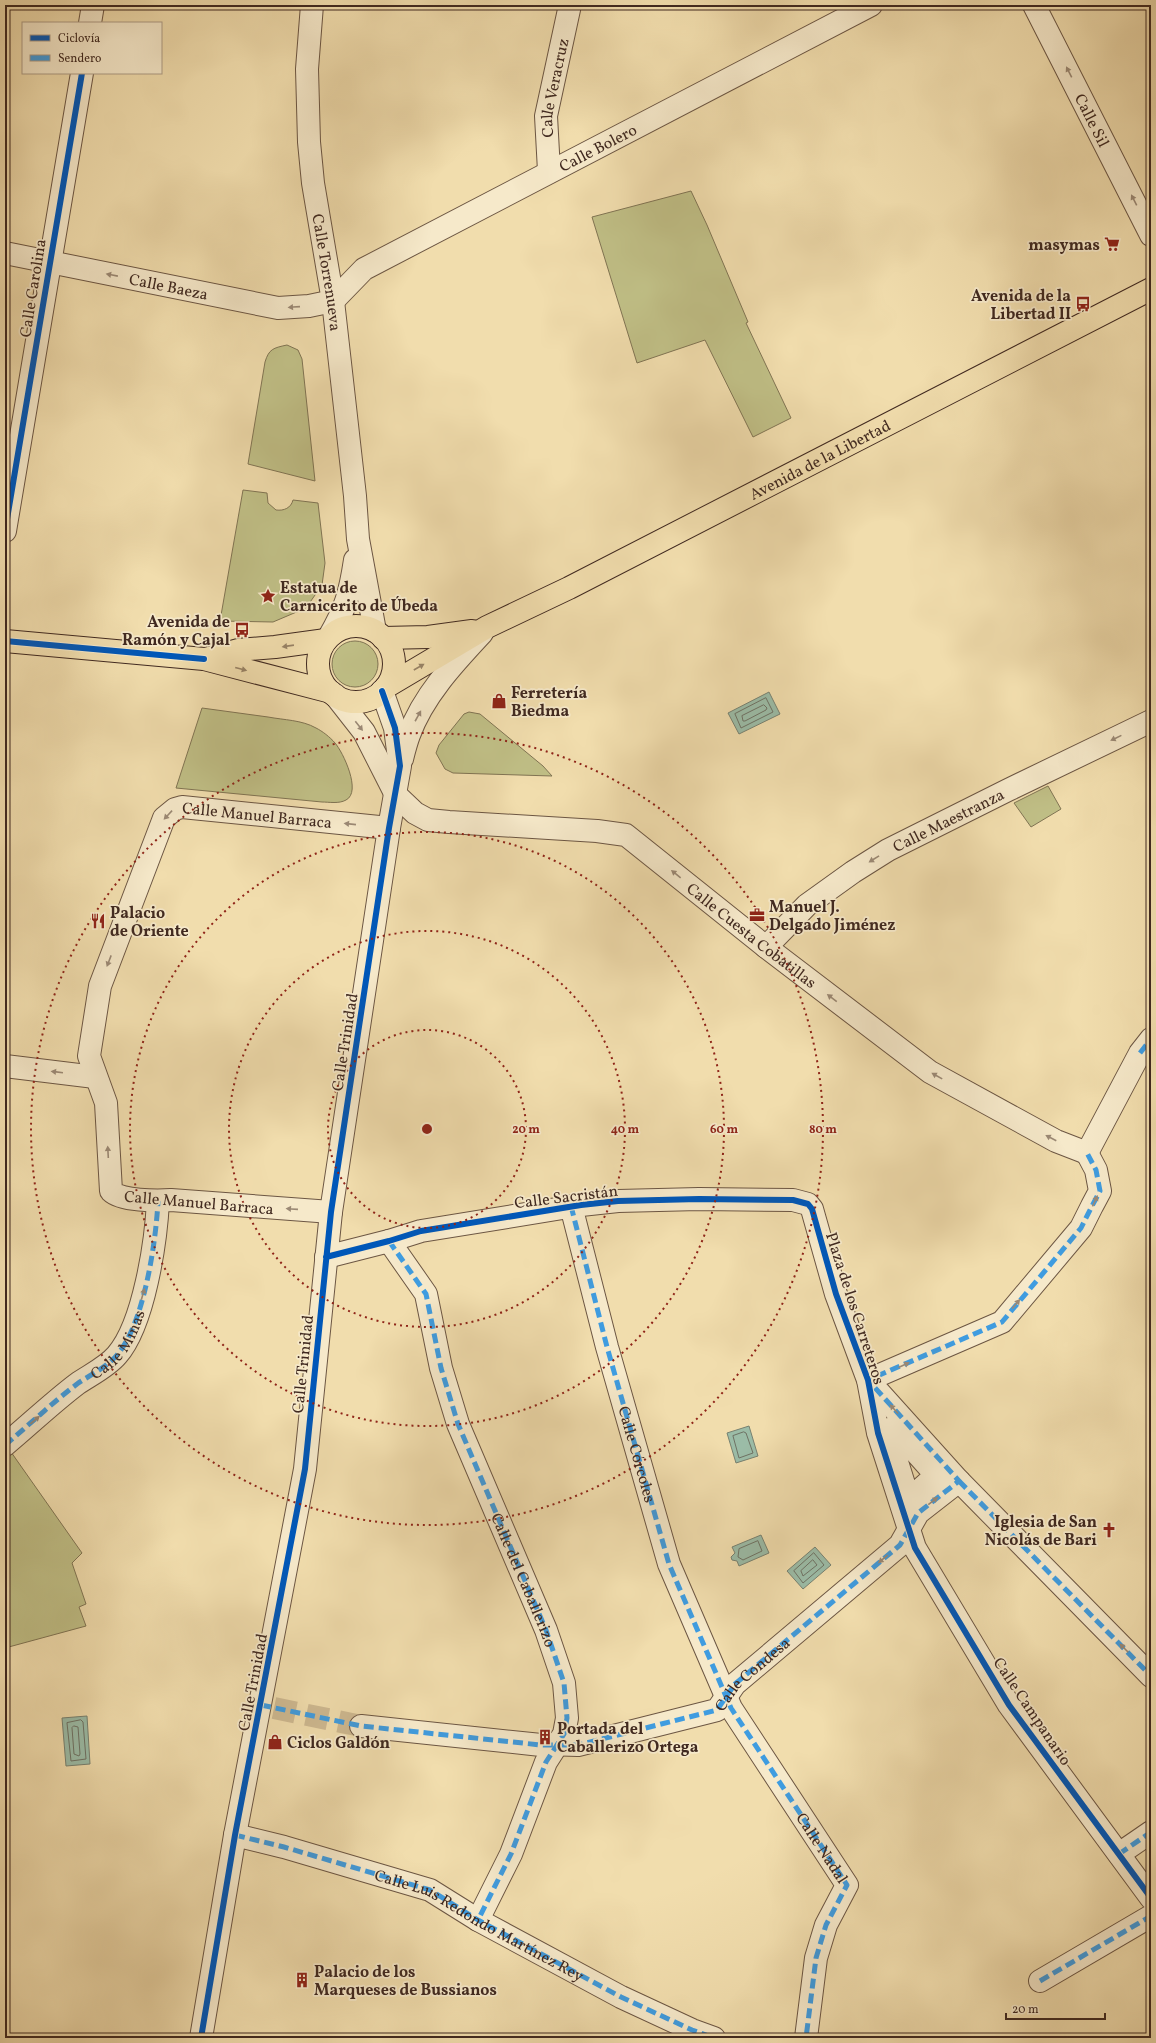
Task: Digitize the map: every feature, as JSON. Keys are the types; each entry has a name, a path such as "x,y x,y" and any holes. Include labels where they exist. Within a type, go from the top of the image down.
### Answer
{"main road":[{"name":"Avenida de la Libertad","path":"384,689 487,627 576,585 1151,289"},
{"path":"5,641 204,659 333,694 347,701 361,701 371,698 384,689 391,677 394,660 390,647 379,635 363,626 343,628 327,638 275,647 238,650 204,659"},
{"name":"Avenida de la Libertad","path":"379,635 450,635 487,627"},
{"path":"327,638 320,651 318,669 321,680 333,694"}],"street":[{"path":"90,22 93,5"},
{"name":"Calle Torrenueva","path":"312,5 307,69 309,142 313,182 333,301 355,496 358,539 379,635"},
{"name":"Calle Veracruz","path":"549,171 546,116 570,5"},
{"name":"Calle Bolero","path":"333,301 364,269 549,171 871,5"},
{"name":"Calle Sil","path":"1034,5 1151,235"},
{"name":"Calle Carolina","path":"5,531 82,74"},
{"name":"Calle Baeza","path":"5,253 278,308 310,306 333,301"},
{"name":"Calle Torrenueva","path":"327,638 341,617 350,594 358,539"},
{"name":"Avenida de la Libertad","path":"400,766 408,735 427,701 456,662 487,627"},
{"name":"Calle Trinidad","path":"201,2038 235,1835 267,1706 304,1469 331,1212 389,828 400,766 395,728 384,689"},
{"path":"333,694 367,737 396,795"},
{"name":"Calle Maestranza","path":"766,947 807,905 853,872 888,850 1015,786 1151,722"},
{"name":"Calle Cuesta Cobatillas","path":"396,795 415,813 428,820 597,831 626,835 766,947 930,1072 1056,1141 1087,1153"},
{"name":"Calle Manuel Barraca","path":"331,1212 172,1200 158,1201 126,1198 116,1195 111,1191 106,1103 95,1077 89,1056 100,986 164,818 170,812 182,807 389,828"},
{"path":"868,1380 1002,1322 1081,1228 1100,1191 1096,1170 1087,1153 1147,1050"},
{"path":"5,1066 95,1077"},
{"name":"Calle Sacristán","path":"326,1257 390,1242 421,1231 571,1206 618,1201 699,1198 793,1200 808,1204 812,1209"},
{"name":"Calle Minas","path":"5,1445 77,1385 116,1356 131,1335 150,1270 157,1225 158,1201"},
{"name":"Calle Córcoles","path":"571,1206 607,1347 669,1564 726,1695"},
{"name":"Plaza de los Carreteros","path":"812,1209 836,1294 868,1380 878,1433 909,1530"},
{"name":"Calle del Caballerizo","path":"390,1242 426,1294 441,1368 458,1424 549,1638 564,1683 567,1706 567,1718 564,1734 547,1745 546,1762 532,1804 511,1854 478,1920"},
{"name":"Plaza de los Carreteros","path":"868,1380 959,1481 1151,1676"},
{"path":"909,1530 918,1513 959,1481"},
{"name":"Calle Condesa","path":"362,1726 547,1745 578,1746 717,1710 735,1684 900,1545 909,1530"},
{"name":"Calle Campanario","path":"909,1530 915,1548 1009,1705 1151,1898"},
{"name":"Calle Nadal","path":"726,1695 731,1708 847,1886 826,1925 816,1958 806,2038"},
{"path":"1119,1854 1151,1832"},
{"name":"Calle Luis Redondo Martínez Rey","path":"235,1835 284,1847 430,1890 478,1920 620,1997 692,2030 714,2038"},
{"path":"1040,1981 1151,1916"}],"shaded area":[{"path":"691,191 748,322 746,323 791,418 753,437 705,340 637,363 592,217"},
{"path":"287,345 298,350 302,359 315,481 248,464 265,362 268,354 272,350"},
{"path":"243,490 267,493 268,503 276,510 287,508 291,505 293,500 318,503 325,563 322,585 306,608 273,622 220,621"},
{"path":"350,641 360,641 368,645 374,651 378,659 378,669 374,677 368,683 360,687 350,687 342,683 336,677 332,669 332,659 336,651 342,645"},
{"path":"202,708 305,723 318,729 333,741 346,763 352,781 350,796 343,801 322,802 176,788"},
{"path":"469,712 480,714 543,766 552,776 453,773 445,769 436,753 439,745 464,714"},
{"path":"1048,786 1061,809 1031,827 1014,803"},
{"path":"11,1452 82,1553 72,1563 86,1604 79,1607 86,1626 5,1648 5,1457"}],"water":[{"path":"769,692 780,714 739,734 728,713"},
{"path":"749,1426 758,1456 736,1463 727,1433"},
{"path":"761,1535 769,1553 739,1566 737,1561 732,1560 731,1557 735,1553 732,1547"},
{"path":"815,1547 831,1565 803,1589 787,1571"},
{"path":"87,1716 90,1764 66,1766 62,1718"}],"tunnel":[{"path":"274,1708 361,1726"}],"marked path":[{"path":"1140,1053 1151,1039"},
{"path":"261,1705 361,1726 541,1745 578,1745 717,1710 735,1684 900,1545 918,1513 959,1481 868,1380 1002,1322 1081,1228 1100,1191 1096,1170 1087,1153"},
{"path":"5,1445 68,1391 108,1363 117,1355 126,1341 135,1324 147,1282 155,1238 158,1201"},
{"path":"571,1206 607,1347 669,1564 731,1708 847,1885 826,1925 816,1958 806,2038"},
{"path":"389,1241 426,1294 441,1368 458,1424 546,1630 564,1683 567,1718 564,1734 546,1762 511,1854 478,1920"},
{"path":"959,1481 1151,1676"},
{"path":"1119,1854 1151,1832"},
{"path":"235,1835 284,1847 430,1890 478,1920 621,1997 692,2030 714,2038"},
{"path":"1040,1981 1151,1916"}],"cycle path":[{"path":"5,531 82,74"},
{"path":"5,641 204,659"},
{"path":"201,2038 235,1835 305,1469 331,1212 389,828 400,766 395,728 382,691"},
{"path":"326,1257 421,1231 581,1205 618,1201 699,1199 793,1200 808,1204 812,1209 836,1294 868,1380 878,1433 915,1548 1009,1705 1151,1898"}],"place":[{"name":"masymas","path":"1112,244"},
{"name":"Avenida de la Libertad II","path":"1083,304"},
{"name":"Estatua de Carnicerito de Úbeda","path":"268,596"},
{"name":"Avenida de Ramón y Cajal","path":"242,630"},
{"name":"Ferretería Biedma","path":"499,701"},
{"name":"Manuel J. Delgado Jiménez","path":"757,915"},
{"name":"Palacio de Oriente","path":"98,921"},
{"name":"Iglesia de San Nicolás de Bari","path":"1109,1530"},
{"name":"Portada del Caballerizo Ortega","path":"545,1737"},
{"name":"Ciclos Galdón","path":"275,1742"},
{"name":"Palacio de los Marqueses de Bussianos","path":"302,1980"}]}
